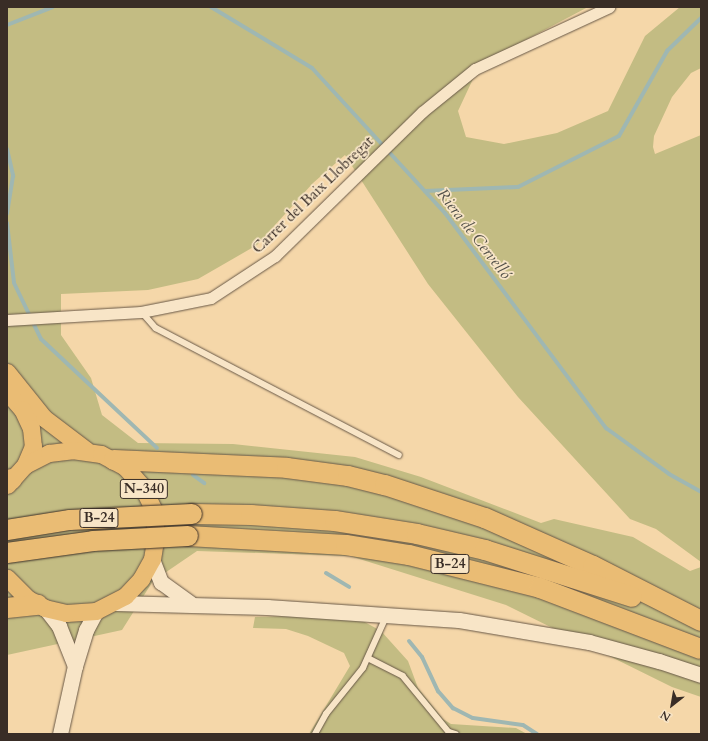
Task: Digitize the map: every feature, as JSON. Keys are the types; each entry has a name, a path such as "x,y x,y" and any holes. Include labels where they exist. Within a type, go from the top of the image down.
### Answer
{"highway":[{"path":"114,460 287,468 348,476 385,485 485,518 593,566 701,621"},
{"name":"B-24","path":"7,530 70,520 192,514 251,515 335,521 417,534 485,550 549,569 629,596 701,624"},
{"name":"B-24","path":"7,553 93,541 188,536 346,545 409,555 540,588 701,649"},
{"path":"7,608 42,607"}],"main road":[{"name":"N-340","path":"7,372 44,418 86,450 114,460 134,476 149,497 156,528 152,559 134,589 115,603 96,611 66,613 42,607 18,591 7,578"},
{"name":"N-340","path":"7,392 22,409 31,428 33,446 13,477"},
{"name":"N-340","path":"13,477 49,453 86,450"}],"street":[{"name":"Carrer del Baix Llobregat","path":"10,319 141,312 211,298 275,256 337,192 422,112 475,69 609,7"},
{"name":"N-340","path":"152,559 161,582 190,603"},
{"name":"N-340","path":"115,603 190,603 388,613 459,620 554,635 660,661 701,675"},
{"path":"42,607 62,632 75,666"},
{"path":"60,734 75,666 86,630 96,611"}],"lane":[{"path":"141,312 156,328 399,455"},
{"path":"315,734 326,714 363,668 388,613"},
{"path":"368,658 403,676 450,732 456,734"}],"shaded area":[{"path":"7,7 588,7 480,64 458,111 466,137 504,144 557,133 608,111 645,36 680,7 701,7 701,68 691,73 672,97 654,136 653,147 655,154 701,135 701,562 656,529 630,519 518,397 428,284 345,155 313,183 257,245 198,279 148,290 61,294 61,335 91,378 102,415 138,443 233,444 355,457 421,477 541,523 554,519 633,537 690,571 701,567 701,697 672,687 506,605 350,556 197,551 153,581 122,630 7,655"},
{"path":"290,616 361,620 381,631 408,661 418,688 443,719 451,724 516,728 527,734 309,734 350,666 344,653 308,636 286,629 253,628 255,617"}],"waterway":[{"name":"Riera de Cervelló","path":"7,25 53,7"},
{"name":"Riera de Cervelló","path":"211,7 312,68 445,213 606,428 669,474 701,492"},
{"path":"425,191 518,187 619,136 667,51 701,18"},
{"path":"7,149 13,176 7,214"},
{"path":"7,223 14,283 41,339 157,448"},
{"path":"193,475 204,483"},
{"path":"326,573 349,587"},
{"path":"409,641 422,657 438,691 453,708 473,718 523,725 537,734"}]}
